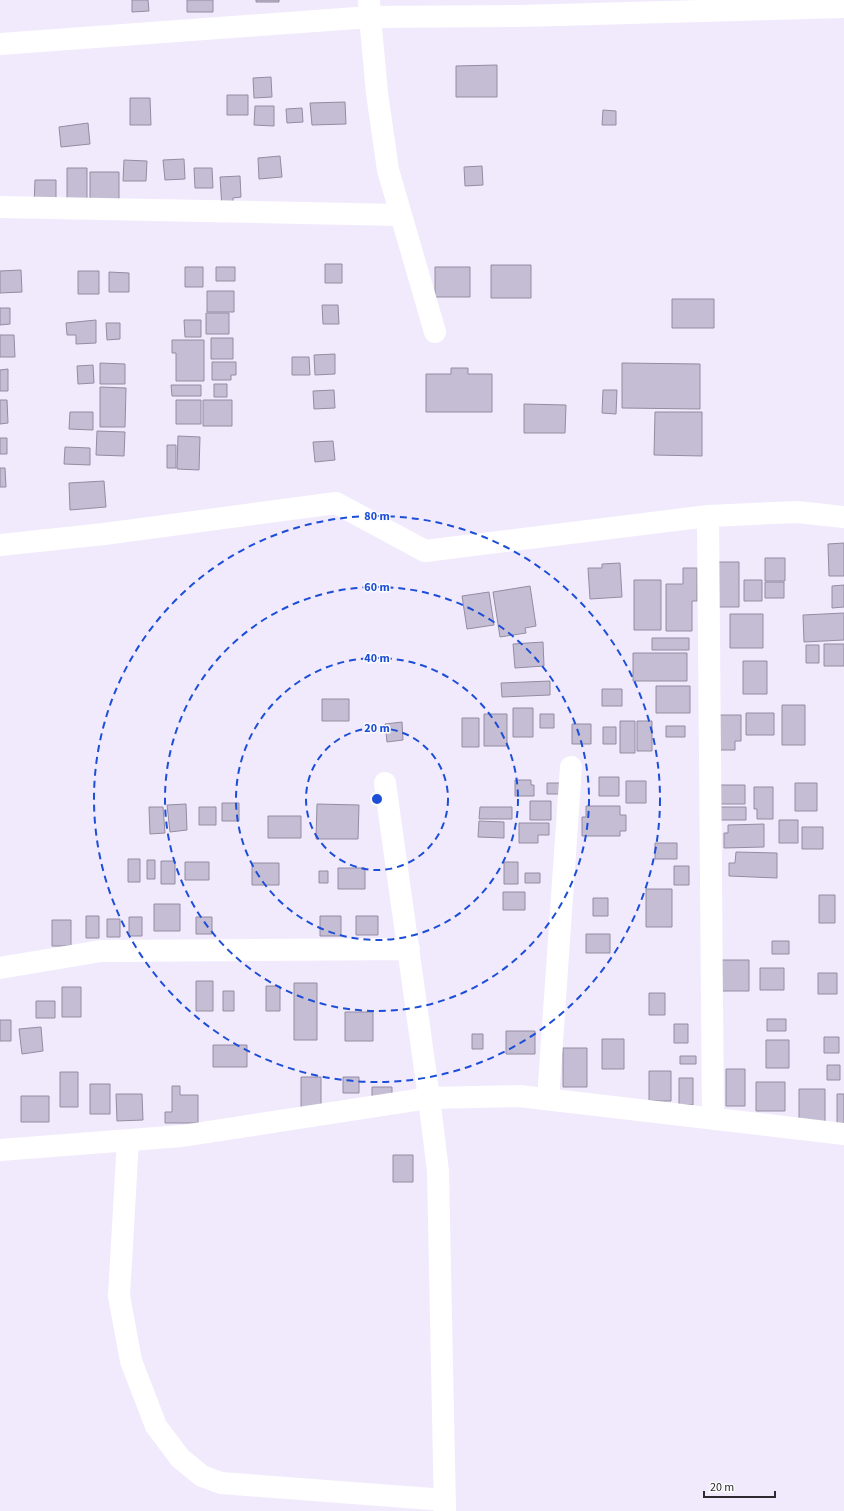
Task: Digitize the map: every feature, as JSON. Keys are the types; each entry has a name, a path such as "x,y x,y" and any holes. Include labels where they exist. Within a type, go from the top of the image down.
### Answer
{"street":[{"path":"0,44 369,8 520,16 844,7"},
{"path":"369,8 377,93 388,170 435,332"},
{"path":"0,207 400,215"},
{"path":"0,545 104,534 336,503 425,551 708,516 797,512 844,517"},
{"path":"708,516 713,1119"},
{"path":"548,1099 571,768"},
{"path":"128,1140 119,1296 131,1361 156,1426 180,1458 202,1476 221,1483 445,1505 438,1171 409,948 385,783"},
{"path":"0,968 101,951 409,948"},
{"path":"0,1150 182,1136 429,1098 519,1096 844,1134"}],"building":[{"path":"132,0 148,0 149,11 132,12"},
{"path":"187,0 213,0 213,12 187,12"},
{"path":"256,0 279,0 279,2 256,2"},
{"path":"497,65 497,97 456,97 456,66"},
{"path":"271,77 272,97 254,98 253,78"},
{"path":"227,95 248,95 248,115 227,115"},
{"path":"130,98 150,98 151,125 130,125"},
{"path":"345,102 346,124 312,125 310,103"},
{"path":"255,106 274,106 274,126 254,125"},
{"path":"302,108 303,122 287,123 286,109"},
{"path":"603,110 616,111 616,125 602,125"},
{"path":"88,123 90,144 61,147 59,127"},
{"path":"280,156 282,177 259,179 258,158"},
{"path":"184,159 185,179 165,180 163,160"},
{"path":"124,160 147,161 146,181 123,181"},
{"path":"482,166 483,185 465,186 464,167"},
{"path":"67,168 87,168 87,200 67,200"},
{"path":"194,168 212,168 213,188 195,188"},
{"path":"90,172 119,172 119,205 90,204"},
{"path":"240,176 241,197 233,198 233,208 222,208 220,177"},
{"path":"35,180 56,180 56,201 34,206"},
{"path":"325,264 342,264 342,283 325,283"},
{"path":"491,265 531,265 531,298 491,298"},
{"path":"185,267 203,267 203,287 185,287"},
{"path":"216,267 235,267 235,281 216,281"},
{"path":"435,267 470,267 470,297 435,297"},
{"path":"21,270 22,292 0,293 0,271"},
{"path":"78,271 99,271 99,294 78,294"},
{"path":"109,272 129,273 129,292 109,292"},
{"path":"207,291 234,291 234,312 207,312"},
{"path":"672,299 714,299 714,328 672,328"},
{"path":"322,305 338,305 339,324 323,324"},
{"path":"0,308 10,308 10,324 0,325"},
{"path":"206,313 229,313 229,334 206,334"},
{"path":"96,320 96,343 76,344 76,335 67,335 66,323"},
{"path":"184,320 201,320 201,337 185,337"},
{"path":"106,323 120,323 120,339 107,340"},
{"path":"0,335 14,335 15,357 0,357"},
{"path":"211,338 233,338 233,359 211,359"},
{"path":"172,340 204,340 204,381 176,381 176,353 172,353"},
{"path":"335,354 335,374 315,375 314,355"},
{"path":"292,357 309,357 310,375 292,375"},
{"path":"212,362 236,362 236,375 231,375 231,380 212,380"},
{"path":"100,363 125,364 125,384 100,384"},
{"path":"622,363 700,364 700,409 622,408"},
{"path":"93,365 94,383 78,384 77,366"},
{"path":"451,368 468,368 468,374 492,374 492,412 426,412 426,374 451,374"},
{"path":"8,369 8,391 0,391 0,370"},
{"path":"214,384 227,384 227,397 214,397"},
{"path":"171,385 201,385 201,396 172,396"},
{"path":"100,387 126,388 125,427 100,427"},
{"path":"334,390 335,408 314,409 313,391"},
{"path":"603,390 617,390 616,414 602,413"},
{"path":"0,400 7,400 8,423 0,424"},
{"path":"176,400 201,400 201,424 176,424"},
{"path":"203,400 232,400 232,426 203,426"},
{"path":"524,404 566,405 565,433 524,433"},
{"path":"70,412 93,412 93,430 69,429"},
{"path":"655,412 702,412 702,456 654,455"},
{"path":"97,431 125,432 124,456 96,455"},
{"path":"178,436 200,437 199,470 177,469"},
{"path":"0,438 7,438 7,454 0,454"},
{"path":"333,441 335,460 315,462 313,442"},
{"path":"167,445 176,445 176,468 167,468"},
{"path":"65,447 90,448 90,465 64,464"},
{"path":"0,468 5,468 6,487 0,487"},
{"path":"104,481 106,507 70,510 69,483"},
{"path":"844,543 844,576 829,576 828,544"},
{"path":"765,558 785,558 785,581 765,581"},
{"path":"717,562 739,562 739,607 717,607"},
{"path":"620,563 622,597 590,599 588,568 602,568 602,564"},
{"path":"683,568 697,568 697,601 692,601 692,631 666,631 666,584 683,584"},
{"path":"634,580 661,580 661,630 634,630"},
{"path":"744,580 762,580 762,601 744,601"},
{"path":"765,582 784,582 784,598 765,598"},
{"path":"844,585 844,607 832,608 832,586"},
{"path":"530,586 536,626 525,628 526,633 500,637 493,592"},
{"path":"489,592 494,625 467,629 462,596"},
{"path":"844,613 844,640 804,642 803,615"},
{"path":"730,614 763,614 763,648 730,648"},
{"path":"652,638 689,638 689,650 652,650"},
{"path":"543,642 544,666 515,668 513,644"},
{"path":"824,644 844,644 844,666 824,666"},
{"path":"806,645 819,645 819,663 806,663"},
{"path":"633,653 687,653 687,681 633,681"},
{"path":"743,661 767,661 767,694 743,694"},
{"path":"550,681 550,695 502,697 501,683"},
{"path":"656,686 690,686 690,713 656,713"},
{"path":"602,689 622,689 622,706 602,706"},
{"path":"322,699 349,699 349,721 322,721"},
{"path":"782,705 805,705 805,745 782,745"},
{"path":"513,708 533,708 533,737 513,737"},
{"path":"746,713 774,713 774,735 746,735"},
{"path":"484,714 507,714 507,746 484,746"},
{"path":"540,714 554,714 554,728 540,728"},
{"path":"719,715 741,715 741,741 735,741 735,750 719,750"},
{"path":"462,718 479,718 479,747 462,747"},
{"path":"620,721 635,721 635,753 620,753"},
{"path":"637,721 652,721 652,751 637,751"},
{"path":"402,722 403,740 387,742 385,724"},
{"path":"572,724 591,724 591,744 572,744"},
{"path":"666,726 685,726 685,737 666,737"},
{"path":"603,727 616,727 616,744 603,744"},
{"path":"599,777 619,777 619,796 599,796"},
{"path":"515,780 531,780 531,785 534,785 534,796 515,796"},
{"path":"626,781 646,781 646,803 626,803"},
{"path":"547,783 561,783 561,794 547,794"},
{"path":"795,783 817,783 817,811 795,811"},
{"path":"719,785 745,785 745,804 719,804"},
{"path":"754,787 773,787 773,819 757,819 757,809 754,809"},
{"path":"530,801 551,801 551,820 530,820"},
{"path":"222,803 239,803 239,821 222,821"},
{"path":"186,804 187,830 170,832 167,805"},
{"path":"317,804 359,805 358,839 316,839"},
{"path":"586,806 620,806 620,815 626,815 626,831 620,831 620,836 582,836 582,817 586,817"},
{"path":"149,807 163,807 165,833 150,834"},
{"path":"199,807 216,807 216,825 199,825"},
{"path":"480,807 512,807 512,819 479,819"},
{"path":"719,807 746,807 746,820 719,820"},
{"path":"268,816 301,816 301,838 268,838"},
{"path":"779,820 798,820 798,843 779,843"},
{"path":"479,821 504,822 504,838 478,837"},
{"path":"519,823 549,823 549,835 538,835 538,843 519,843"},
{"path":"764,824 764,847 724,848 724,833 728,833 728,825"},
{"path":"802,827 823,827 823,849 802,849"},
{"path":"655,843 677,843 677,859 655,859"},
{"path":"736,852 777,853 777,878 729,876 729,863 735,863"},
{"path":"128,859 140,859 140,882 128,882"},
{"path":"147,860 155,860 155,879 147,879"},
{"path":"161,861 175,861 175,884 161,884"},
{"path":"185,862 209,862 209,880 185,880"},
{"path":"504,862 518,862 518,884 504,884"},
{"path":"252,863 279,863 279,885 252,885"},
{"path":"674,866 689,866 689,885 674,885"},
{"path":"338,868 365,868 365,889 338,889"},
{"path":"319,871 328,871 328,883 319,883"},
{"path":"525,873 540,873 540,883 525,883"},
{"path":"646,889 672,889 672,927 646,927"},
{"path":"503,892 525,892 525,910 503,910"},
{"path":"819,895 835,895 835,923 819,923"},
{"path":"593,898 608,898 608,916 593,916"},
{"path":"154,904 180,904 180,931 154,931"},
{"path":"86,916 99,916 99,938 86,938"},
{"path":"320,916 341,916 341,936 320,936"},
{"path":"356,916 378,916 378,935 356,935"},
{"path":"129,917 142,917 142,936 129,936"},
{"path":"196,917 212,917 212,934 196,934"},
{"path":"107,919 120,919 120,937 107,937"},
{"path":"52,920 71,920 71,946 52,946"},
{"path":"586,934 610,934 610,953 586,953"},
{"path":"772,941 789,941 789,954 772,954"},
{"path":"722,960 749,960 749,991 722,991"},
{"path":"760,968 784,968 784,990 760,990"},
{"path":"818,973 837,973 837,994 818,994"},
{"path":"196,981 213,981 213,1011 196,1011"},
{"path":"294,983 317,983 317,1040 294,1040"},
{"path":"266,986 280,986 280,1011 266,1011"},
{"path":"62,987 81,987 81,1017 62,1017"},
{"path":"223,991 234,991 234,1011 223,1011"},
{"path":"649,993 665,993 665,1015 649,1015"},
{"path":"36,1001 55,1001 55,1018 36,1018"},
{"path":"345,1012 373,1012 373,1041 345,1041"},
{"path":"767,1019 786,1019 786,1031 767,1031"},
{"path":"0,1020 11,1020 11,1041 0,1041"},
{"path":"674,1024 688,1024 688,1043 674,1043"},
{"path":"41,1027 43,1051 22,1054 19,1029"},
{"path":"506,1031 535,1031 535,1054 506,1054"},
{"path":"472,1034 483,1034 483,1049 472,1049"},
{"path":"824,1037 839,1037 839,1053 824,1053"},
{"path":"602,1039 624,1039 624,1069 602,1069"},
{"path":"766,1040 789,1040 789,1068 766,1068"},
{"path":"213,1045 247,1045 247,1067 213,1067"},
{"path":"563,1048 587,1048 587,1087 563,1087"},
{"path":"680,1056 696,1056 696,1064 680,1064"},
{"path":"827,1065 840,1065 840,1080 827,1080"},
{"path":"726,1069 745,1069 745,1106 726,1106"},
{"path":"649,1071 671,1071 671,1101 649,1101"},
{"path":"60,1072 78,1072 78,1107 60,1107"},
{"path":"301,1077 321,1077 321,1110 301,1110"},
{"path":"343,1077 359,1077 359,1093 343,1093"},
{"path":"679,1078 693,1078 693,1105 679,1105"},
{"path":"756,1082 785,1082 785,1111 756,1111"},
{"path":"90,1084 110,1084 110,1114 90,1114"},
{"path":"172,1086 180,1086 180,1095 198,1095 198,1123 165,1123 165,1112 172,1112"},
{"path":"372,1087 392,1087 392,1099 372,1099"},
{"path":"799,1089 825,1089 825,1124 799,1124"},
{"path":"116,1094 142,1094 143,1120 117,1121"},
{"path":"837,1094 844,1094 844,1124 837,1124"},
{"path":"21,1096 49,1096 49,1122 21,1122"},
{"path":"393,1155 413,1155 413,1182 393,1182"}]}
